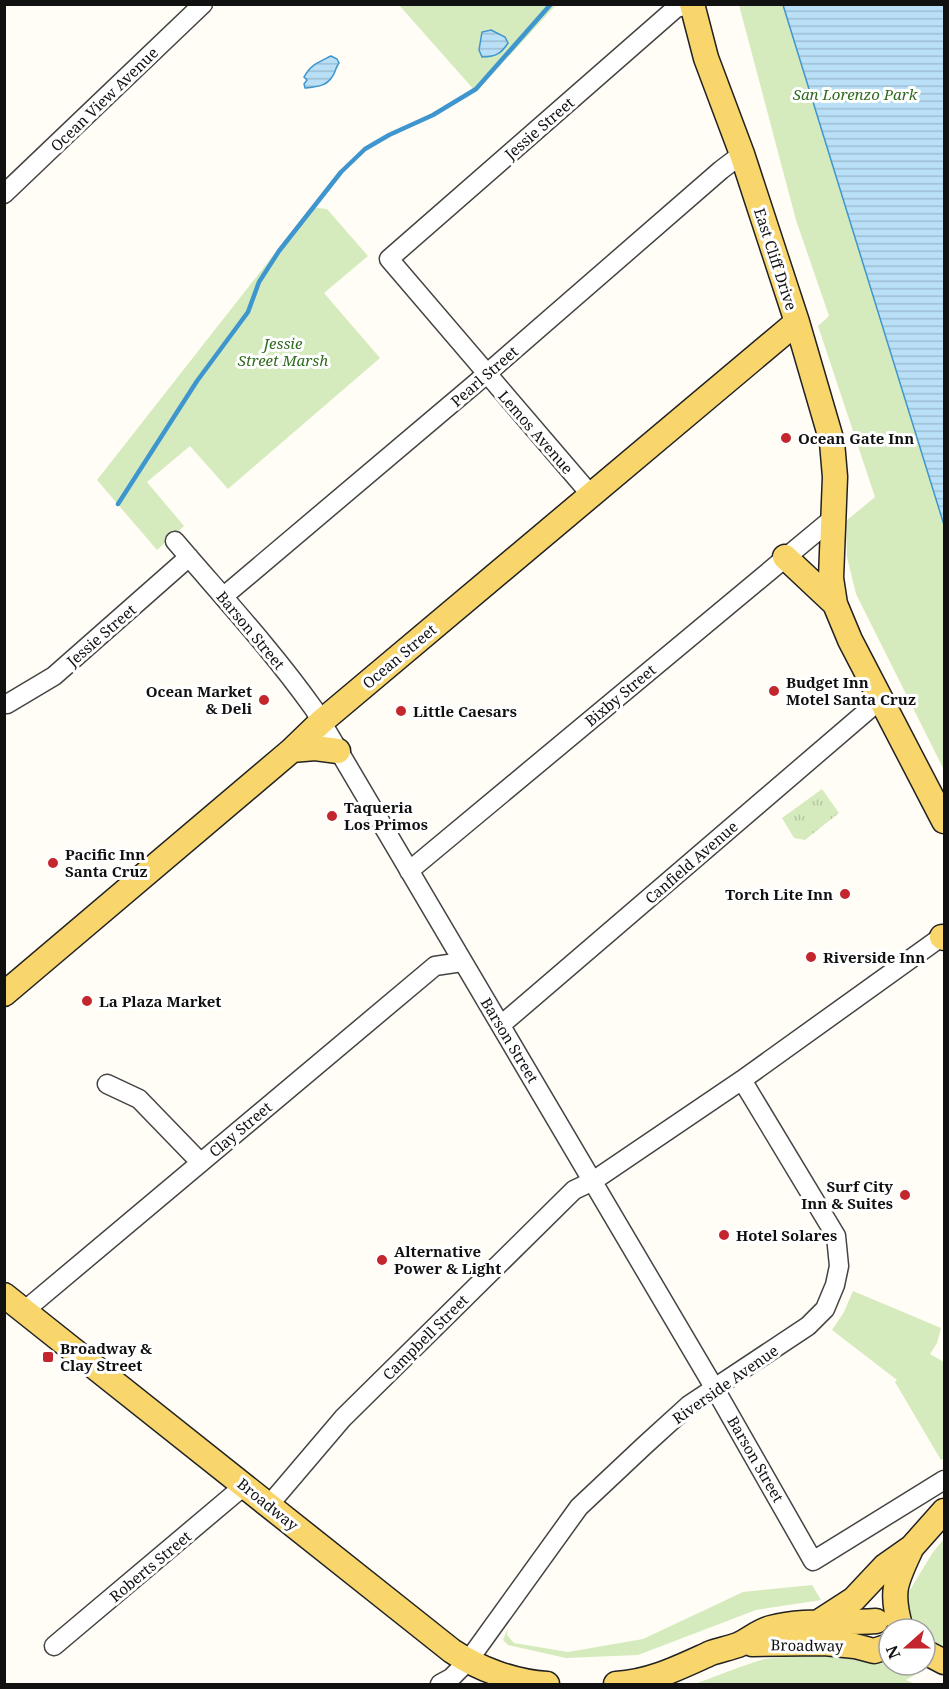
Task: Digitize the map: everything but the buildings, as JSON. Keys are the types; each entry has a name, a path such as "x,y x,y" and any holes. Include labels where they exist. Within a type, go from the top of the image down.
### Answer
{"main road":[{"name":"East Cliff Drive","path":"692,4 706,58 742,154 797,322 832,442 835,477 831,578 835,604"},
{"name":"Ocean Street","path":"4,994 292,750 321,722 797,322"},
{"path":"785,558 835,604 845,630 945,820"},
{"path":"292,750 315,748 338,751"},
{"path":"917,765 945,789"},
{"name":"Broadway","path":"4,1295 452,1651 468,1661 504,1675 538,1684"},
{"path":"820,1621 854,1599 885,1566 912,1547 945,1511"},
{"path":"898,1617 895,1584 912,1547"},
{"path":"876,1577 872,1602 879,1617"},
{"name":"Broadway","path":"616,1684 631,1683 671,1672 769,1629 820,1621 877,1624"},
{"name":"Broadway","path":"739,1644 824,1643 877,1648"}],"street":[{"name":"Ocean View Avenue","path":"4,194 203,4"},
{"name":"Jessie Street","path":"389,259 676,8 692,4"},
{"name":"Pearl Street","path":"224,596 742,154"},
{"name":"Lemos Avenue","path":"389,259 591,495"},
{"name":"Bixby Street","path":"409,871 832,519"},
{"name":"Barson Street","path":"175,541 276,659 321,722 715,1389 813,1561 945,1480"},
{"name":"Jessie Street","path":"8,704 54,676 189,557"},
{"name":"Canfield Avenue","path":"501,1025 881,699"},
{"path":"593,1181 742,1080 944,936"},
{"name":"Clay Street","path":"24,1311 435,966 462,962"},
{"name":"Riverside Avenue","path":"440,1684 452,1678 468,1661 579,1507 689,1405 808,1326 825,1309 835,1285 839,1266 836,1236 742,1080"},
{"path":"107,1084 139,1099 200,1162"},
{"name":"Campbell Street","path":"269,1505 343,1418 572,1193 593,1181"},
{"name":"Roberts Street","path":"54,1646 245,1485"}],"green space":[{"path":"399,5 556,5 476,92"},
{"name":"San Lorenzo Park","path":"739,5 944,5 944,770 856,594 847,557 846,521 875,497 818,326 829,316 796,220"},
{"name":"Jessie Street Marsh","path":"311,207 327,209 368,256 324,293 380,358 228,489 190,446 147,482 184,526 157,550 97,480"},
{"path":"822,789 839,813 805,840 794,838 782,818"},
{"path":"853,1291 941,1328 937,1343 930,1354 944,1362 944,1458 941,1460 895,1382 897,1380 832,1330 844,1312"},
{"path":"944,1539 944,1684 695,1684 764,1659 814,1654 877,1637 877,1677 937,1677 937,1617 894,1617 933,1552"},
{"path":"812,1585 821,1600 756,1610 638,1655 566,1658 508,1645 503,1640 508,1628 507,1635 514,1643 568,1652 643,1639 743,1592"}],"water":[{"path":"783,5 944,5 944,525"},
{"path":"491,30 505,37 508,43 497,54 482,57 479,50 482,32"},
{"path":"331,56 339,63 327,83 305,88 304,84 307,80 304,77 309,69"}],"pier":[{"path":"944,1658 944,1684 915,1684 906,1680 911,1677 937,1677 937,1662"}],"waterway":[{"name":"Jessie Street Marsh","path":"118,504 197,381 248,312 259,282 279,251 341,172 365,149 433,115 476,89 551,4"}],"place":[{"name":"Ocean Gate Inn","path":"786,438"},
{"name":"Budget Inn Motel Santa Cruz","path":"774,691"},
{"name":"Ocean Market & Deli","path":"264,700"},
{"name":"Little Caesars","path":"401,711"},
{"name":"Taqueria Los Primos","path":"332,816"},
{"name":"Pacific Inn Santa Cruz","path":"53,863"},
{"name":"Torch Lite Inn","path":"845,894"},
{"name":"Riverside Inn","path":"811,957"},
{"name":"La Plaza Market","path":"87,1001"},
{"name":"Surf City Inn & Suites","path":"905,1195"},
{"name":"Hotel Solares","path":"724,1235"},
{"name":"Alternative Power & Light","path":"382,1260"},
{"name":"Broadway & Clay Street","path":"48,1357"}]}
